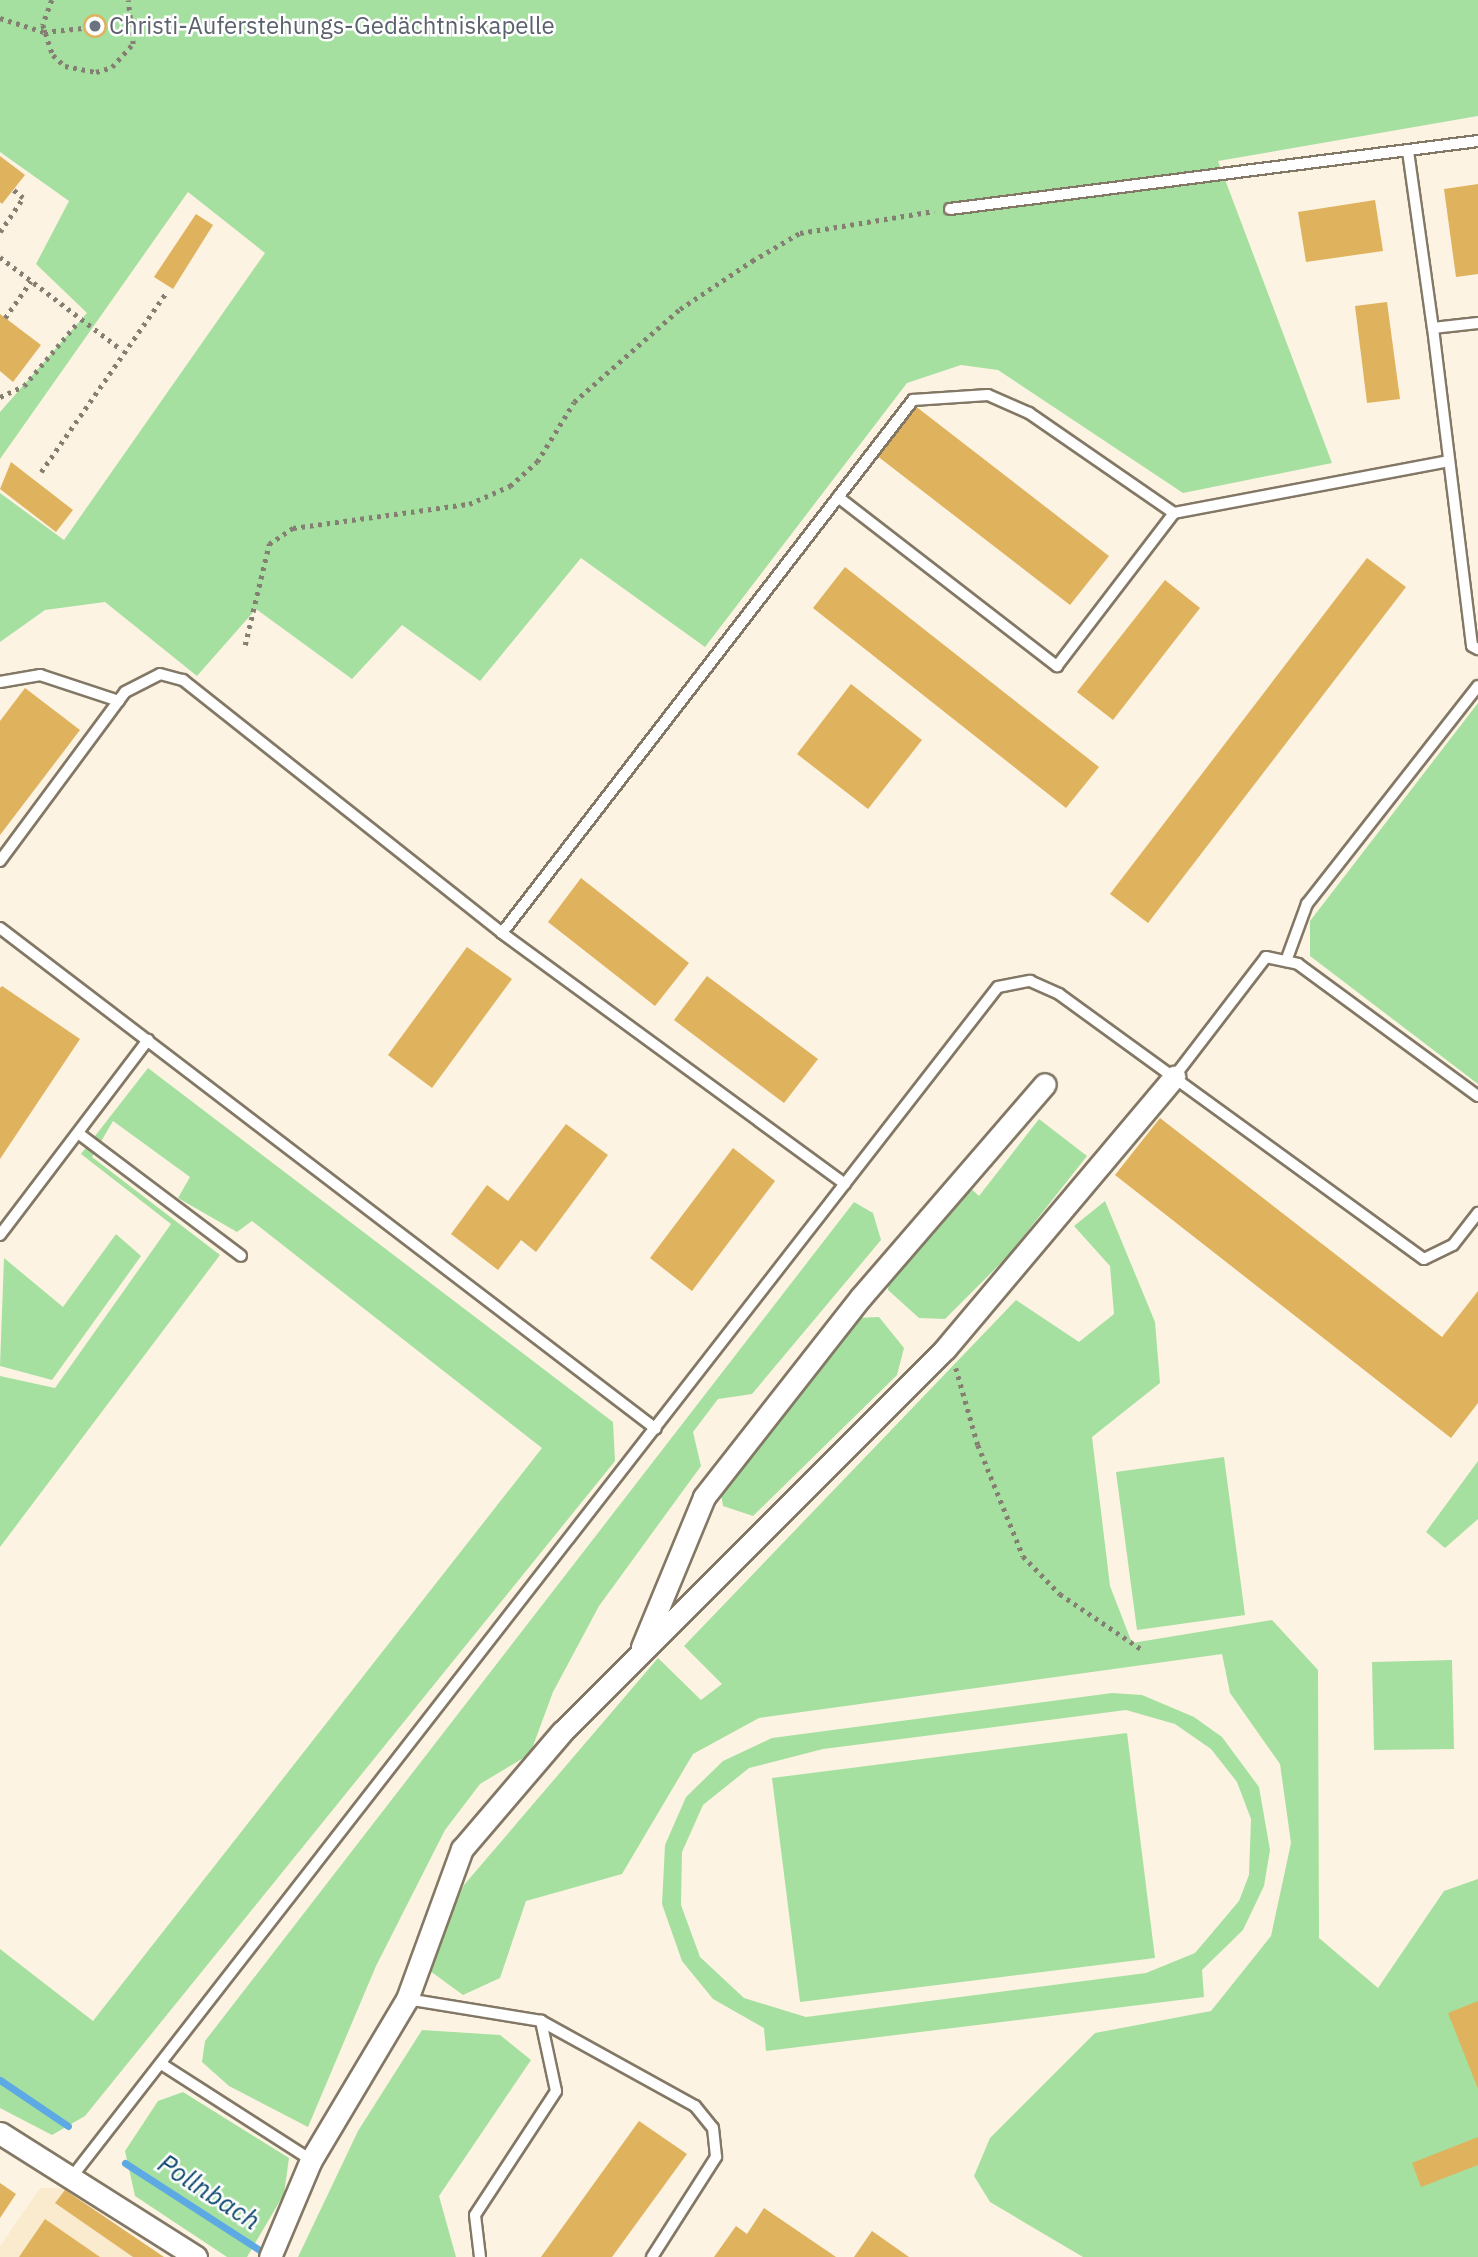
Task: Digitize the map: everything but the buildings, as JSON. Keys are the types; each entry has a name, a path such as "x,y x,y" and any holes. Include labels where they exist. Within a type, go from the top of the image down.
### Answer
{"street":[{"path":"273,2249 311,2160 407,1999 462,1849 562,1732 945,1349 1174,1077"},
{"path":"638,1656 704,1497 860,1297 1045,1084"},
{"path":"0,2133 196,2257"}],"lane":[{"path":"950,209 1478,141"},
{"path":"1408,151 1472,646 1478,649"},
{"path":"1433,328 1478,323"},
{"path":"502,933 913,400 988,395 1029,413 1174,513"},
{"path":"838,497 1057,666 1174,513 1448,461"},
{"path":"0,861 118,701 160,674 183,680 502,933 845,1184"},
{"path":"0,682 40,675 118,701"},
{"path":"1286,961 1307,904 1465,695 1478,687"},
{"path":"0,928 656,1429"},
{"path":"1174,1077 1266,957 1286,961 1478,1096"},
{"path":"71,2179 163,2065 998,987 1030,981 1059,993 1424,1259 1453,1245 1478,1213"},
{"path":"0,1235 148,1040"},
{"path":"78,1133 241,1256"},
{"path":"407,1999 541,2021 695,2106 713,2128 716,2157 702,2187 652,2257"},
{"path":"480,2257 475,2216 556,2091 541,2021"},
{"path":"163,2065 311,2160"}],"path":[{"path":"52,0 44,32 65,66 88,72 112,67 133,44 136,28 128,0"},
{"path":"0,18 44,32 83,28"},
{"path":"0,232 23,198 13,190"},
{"path":"245,645 269,544 293,528 469,504 510,486 537,462 574,402 680,309 752,261 800,233 950,209"},
{"path":"0,257 78,321 122,350"},
{"path":"5,318 32,281"},
{"path":"41,472 122,350 166,293"},
{"path":"0,397 24,386 78,321"},
{"path":"945,1349 964,1384 978,1445 1023,1556 1060,1594 1141,1649"}],"shaded area":[{"path":"40,2188 62,2188 164,2257 0,2257 0,2246"}],"green space":[{"path":"0,0 1478,0 1478,116 1218,161 1332,463 1183,493 998,370 961,365 907,383 705,647 581,558 480,681 402,625 352,679 256,609 197,676 105,602 45,610 0,642 0,493 64,540 265,253 188,192 0,459 0,412 87,313 36,264 69,201 0,152"},
{"path":"1478,703 1478,1084 1310,956 1310,921"},
{"path":"148,1068 613,1422 615,1461 85,2116 52,2135 0,2108 0,1949 93,2021 542,1448 252,1221 237,1232 178,1198 190,1177 113,1121 92,1157 220,1255 0,1547 0,1376 55,1388 171,1224 81,1154"},
{"path":"1039,1119 1087,1156 1008,1256 945,1319 919,1318 888,1290 889,1276 968,1186 979,1196"},
{"path":"1105,1201 1155,1322 1160,1383 1092,1437 1110,1586 1132,1643 1272,1620 1318,1670 1319,1938 1378,1988 1444,1891 1478,1879 1478,2257 1083,2257 990,2202 974,2176 990,2138 1095,2033 1211,2011 1271,1936 1291,1843 1280,1764 1230,1693 1222,1654 759,1718 693,1754 622,1874 526,1901 500,1978 463,1995 426,1968 464,1885 658,1658 701,1700 722,1684 684,1646 1016,1300 1079,1342 1114,1314 1110,1266 1074,1226"},
{"path":"854,1202 873,1213 881,1240 752,1394 718,1399 693,1432 701,1466 599,1606 553,1692 530,1754 480,1784 445,1830 376,1966 308,2127 229,2086 202,2062 205,2041"},
{"path":"116,1234 141,1256 52,1380 0,1366 4,1258 63,1307"},
{"path":"879,1317 904,1348 897,1375 753,1516 723,1506 720,1488 855,1318"},
{"path":"1224,1457 1245,1615 1137,1630 1116,1472"},
{"path":"1478,1461 1478,1519 1445,1548 1426,1532"},
{"path":"1452,1660 1454,1749 1374,1750 1372,1662"},
{"path":"1112,1693 1142,1695 1194,1717 1222,1737 1259,1787 1270,1850 1264,1886 1243,1930 1202,1970 1204,1997 766,2051 764,2028 713,1999 682,1961 662,1904 665,1845 686,1797 723,1761 772,1738","holes":["1126,1710 1175,1724 1211,1749 1237,1782 1251,1819 1249,1875 1239,1901 1195,1953 1146,1973 806,2017 744,1998 700,1957 681,1905 682,1852 703,1805 749,1768 823,1749"]},
{"path":"1127,1733 1155,1958 800,2002 772,1778"},
{"path":"422,2030 500,2035 531,2060 439,2196 456,2257 298,2257 358,2131"},
{"path":"183,2092 289,2158 284,2194 247,2257 227,2257 135,2196 125,2151 158,2101"}],"waterway":[{"name":"Pollnbach","path":"0,2080 68,2126"},
{"name":"Pollnbach","path":"125,2163 267,2255"}],"place":[{"name":"Christi-Auferstehungs-Gedächtniskapelle","path":"95,26"}]}
